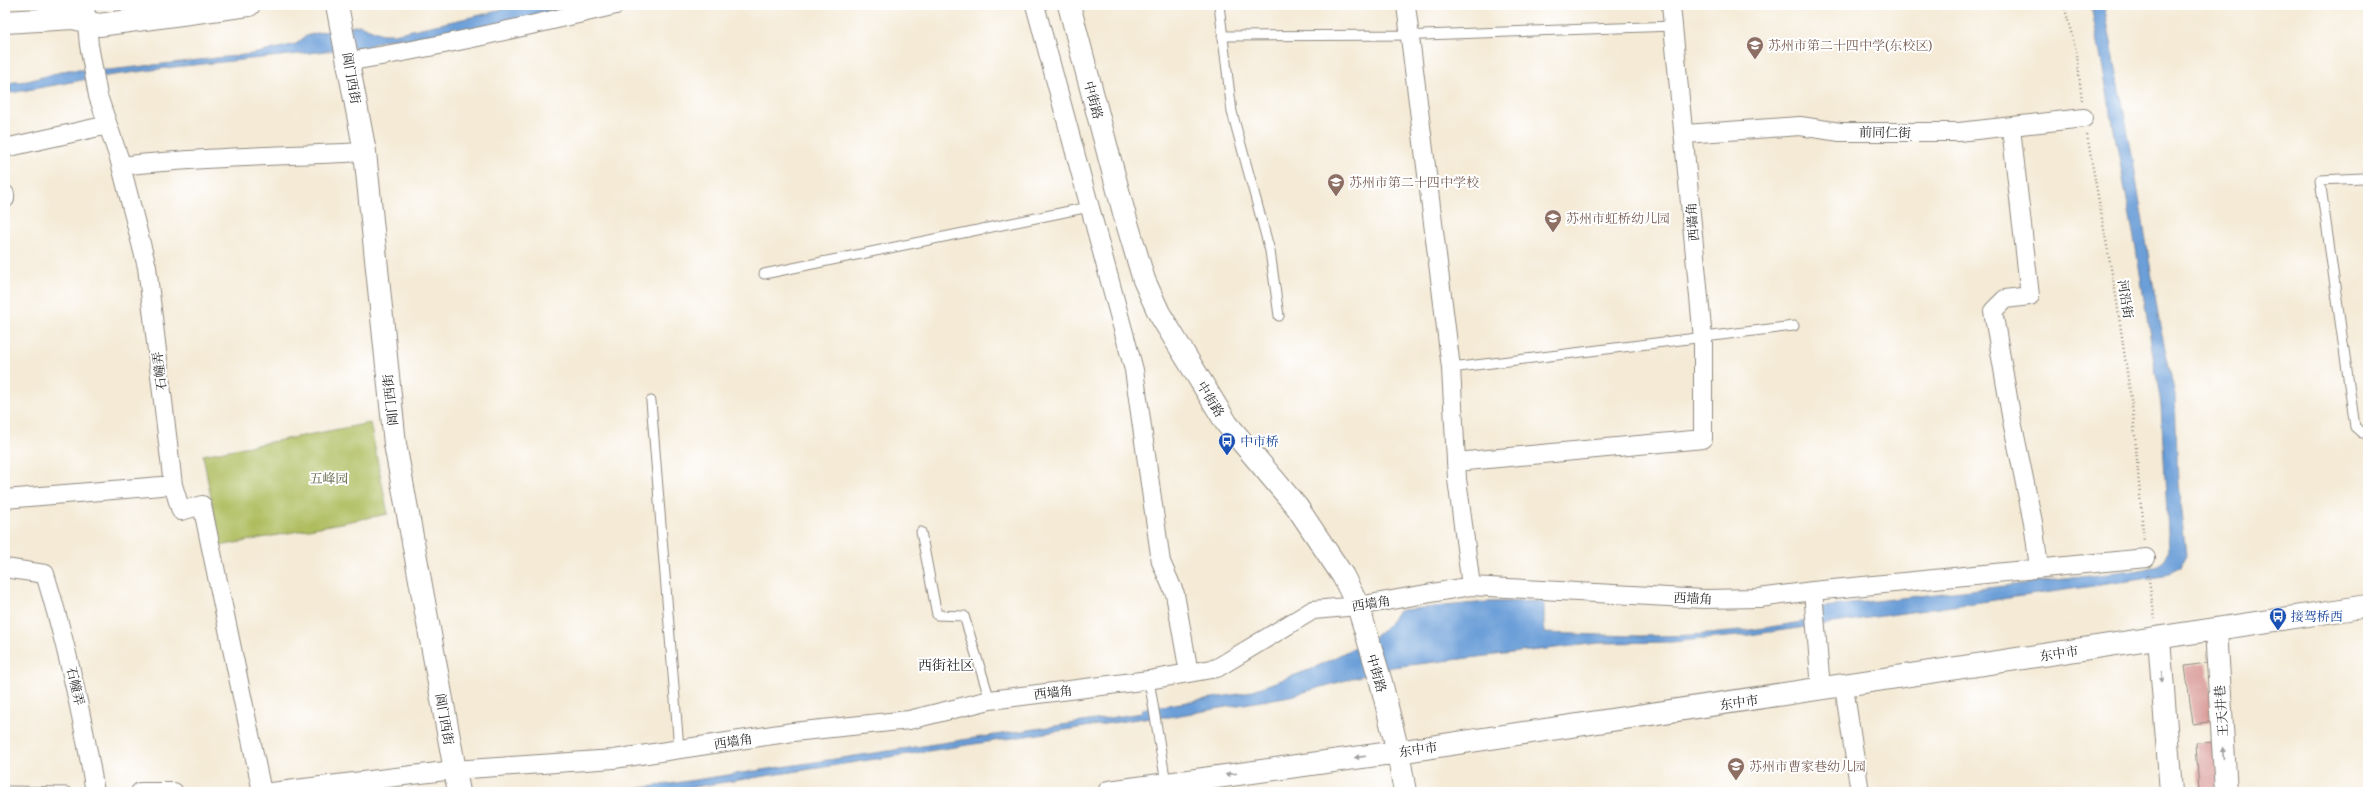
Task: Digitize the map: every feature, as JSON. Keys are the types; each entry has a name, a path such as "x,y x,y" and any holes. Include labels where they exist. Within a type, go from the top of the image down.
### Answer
{"main road":[{"path":"5,22 73,18 86,13 100,25 249,5"},
{"name":"中街路","path":"1069,5 1124,213 1144,280 1159,313 1227,424 1297,507 1343,576 1360,615 1381,682 1398,752 1405,792"},
{"name":"阊门西街","path":"339,11 366,152 395,444 459,792"},
{"name":"东中市","path":"1109,792 1398,752 1844,687 2368,606"},
{"name":"王天井巷","path":"2216,630 2226,792"},
{"path":"2159,638 2171,792"}],"street":[{"path":"349,58 509,30 616,5"},
{"path":"1035,5 1134,370 1161,562 1175,594 1189,673"},
{"path":"1406,5 1451,368 1456,462 1471,586"},
{"name":"西墙角","path":"1456,462 1703,439 1703,339 1685,134 1671,5"},
{"name":"石幢弄","path":"86,13 89,45 98,96 121,166 147,267 173,485 181,511 202,504 262,792"},
{"name":"前同仁街","path":"1685,134 1800,126 1840,132 1930,133 2011,128 2084,118"},
{"path":"5,148 108,125"},
{"path":"2011,128 2030,296 2005,299 1993,311 2012,421 2033,522 2038,568"},
{"path":"121,166 192,158 250,158 366,152"},
{"path":"5,194 5,199"},
{"path":"5,499 173,485"},
{"name":"西墙角","path":"271,792 454,770 614,759 792,732 909,720 990,700 1150,689 1189,673 1217,668 1313,610 1360,615 1471,586 1704,599 1759,598 1813,595 2038,568 2146,558"},
{"name":"石幢弄","path":"5,568 46,574 63,632 82,712 95,792"},
{"path":"1813,595 1822,690"},
{"path":"1844,687 1860,792"},
{"path":"140,792 174,792"}],"lane":[{"path":"1219,5 1232,112 1270,251 1279,316"},
{"path":"1222,36 1409,36 1674,26"},
{"path":"2363,178 2320,180 2355,427 2362,433 2368,433"},
{"path":"764,274 1089,207"},
{"path":"1451,368 1703,339 1794,326"},
{"path":"651,401 679,749"},
{"path":"921,532 937,615 964,616 990,700"},
{"path":"1150,689 1166,783"},
{"path":"7,791 67,792"}],"path":[{"name":"河沿街","path":"2064,5 2077,55 2084,118 2116,296 2134,413 2150,600"}],"green space":[{"name":"五峰园","path":"370,423 388,514 220,546 203,455"}],"water":[{"path":"514,5 606,5 408,45 406,38 384,40 366,47 174,67 99,77 5,94 5,83 28,81 68,70 109,70 253,54 296,44 307,35 359,25 382,34 394,34 490,13"},
{"path":"2091,5 2104,5 2133,160 2159,321 2175,395 2178,485 2186,555 2182,566 2163,576 1749,635 1671,642 1598,643 1392,667 1290,696 1169,717 1150,717 661,792 615,792 1142,713 1142,709 1245,693 1312,669 1371,639 1387,627 1396,613 1402,610 1487,602 1544,601 1544,633 1637,636 1707,634 1750,630 1808,621 1807,609 2138,570 2157,565 2166,556 2169,550 2161,405 2136,249"}],"building":[{"path":"2207,663 2216,721 2193,724 2185,666"},
{"path":"2217,742 2220,792 2199,792 2196,743"}],"place":[{"name":"苏州市第二十四中学(东校区)","path":"1755,60"},
{"name":"苏州市第二十四中学校","path":"1336,197"},
{"name":"苏州市虹桥幼儿园","path":"1553,233"},
{"name":"中市桥","path":"1227,456"},
{"name":"接驾桥西","path":"2278,631"},
{"name":"苏州市曹家巷幼儿园","path":"1736,781"}],"district":[{"name":"西街社区","path":"946,665"}]}
